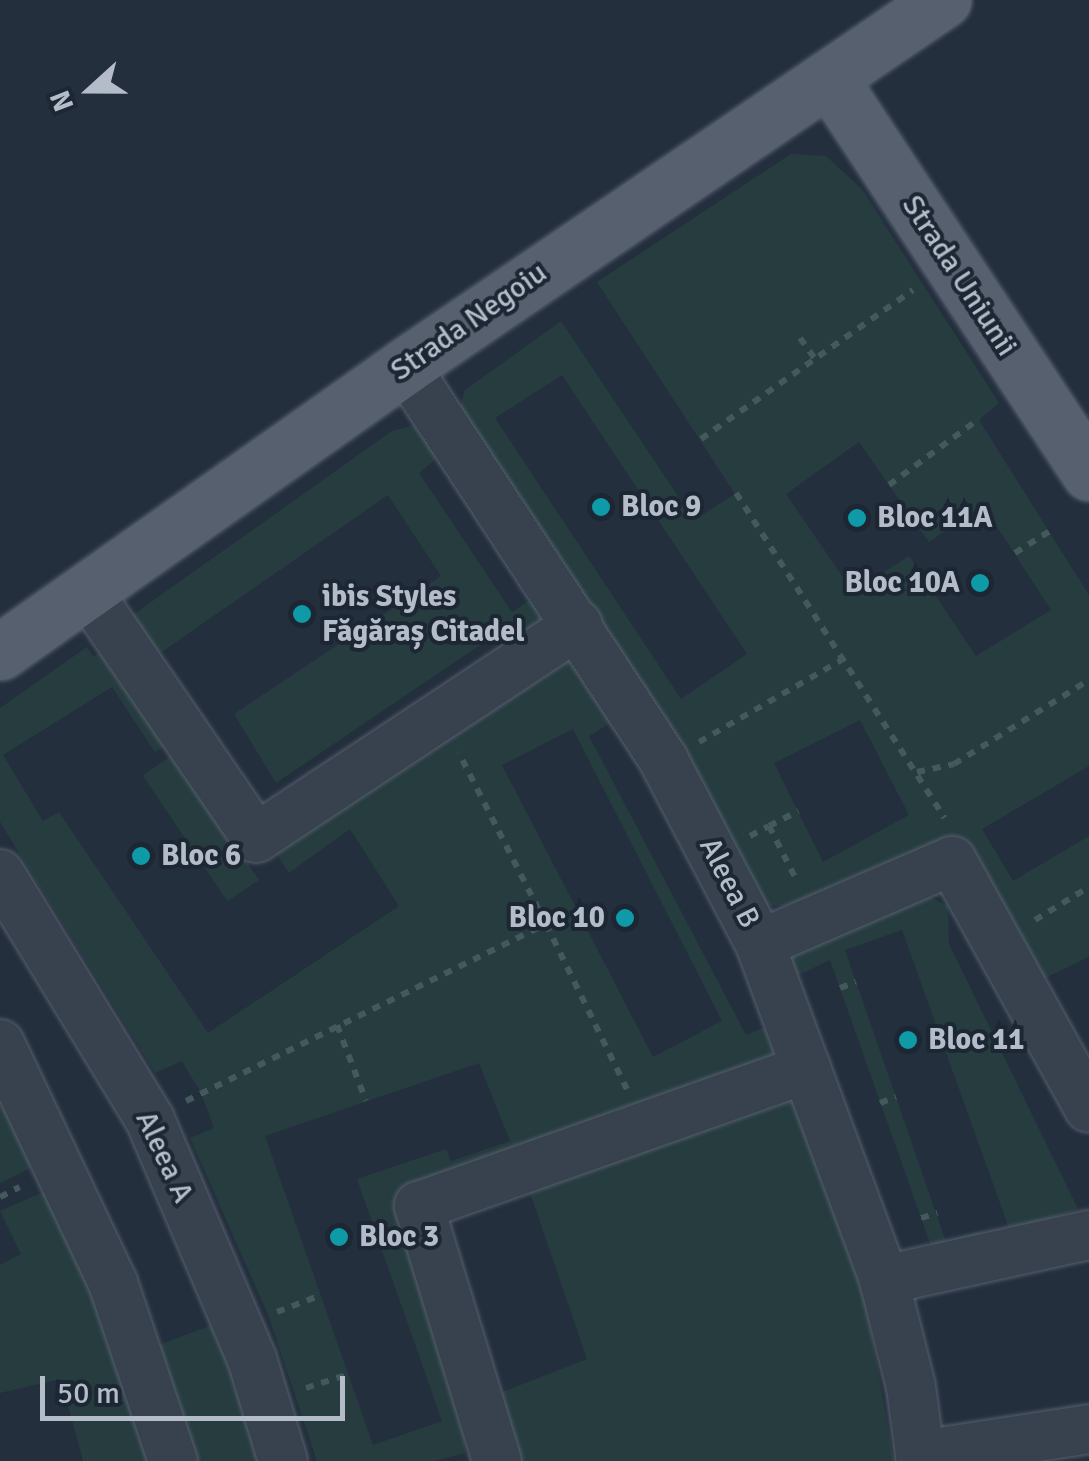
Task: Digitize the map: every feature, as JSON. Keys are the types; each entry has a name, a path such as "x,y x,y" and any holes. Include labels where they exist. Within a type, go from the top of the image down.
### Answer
{"main road":[{"name":"Strada Negoiu","path":"0,652 405,366 944,0"},
{"name":"Strada Uniunii","path":"829,78 1089,473"}],"street":[{"name":"Aleea B","path":"405,366 578,624 664,762 760,944 884,1280 921,1458"},
{"path":"87,591 256,838 578,624"},
{"path":"760,944 952,861 1089,1108"},
{"name":"Aleea A","path":"0,874 150,1120 252,1358 283,1461"},
{"path":"0,1044 107,1269 173,1461"},
{"path":"497,1461 419,1206 806,1069"},
{"path":"884,1280 1089,1235"},
{"path":"921,1458 1089,1429"}],"path":[{"path":"701,440 922,284"},
{"path":"800,338 816,358"},
{"path":"890,485 978,419"},
{"path":"736,493 953,832 952,861"},
{"path":"1015,554 1050,531"},
{"path":"664,762 845,658"},
{"path":"917,772 954,764 1089,680"},
{"path":"441,716 645,1126"},
{"path":"742,839 798,812"},
{"path":"769,826 801,888"},
{"path":"999,941 1089,887"},
{"path":"150,1120 546,924"},
{"path":"840,988 856,982"},
{"path":"338,1025 366,1102"},
{"path":"880,1103 896,1098"},
{"path":"921,1218 937,1212"}],"green space":[{"path":"791,154 826,156 862,189 999,403 979,420 1089,595 1089,766 982,829 1013,881 1089,836 1089,957 1024,988 952,861 809,904 763,906 459,410 465,390 561,321 694,520 735,494 597,282","holes":["562,375 747,654 681,699 495,418","859,442 929,542 983,505 1051,610 976,656 909,556 853,592 786,494","860,720 909,815 823,862 774,763"]},
{"path":"420,424 444,452 419,473 512,612 542,592 548,609 537,652 517,620 276,783 234,714 441,576 388,495 140,667 113,629 392,431"},
{"path":"87,647 93,656 105,652 175,740 155,752 112,687 3,755 43,821 59,812 208,1033 399,906 350,829 289,873 268,841 561,656 577,659 620,717 589,736 746,1035 770,1025 781,1038 767,1064 396,1196 462,1374 465,1453 434,1461 317,1461 268,1315 190,1138 214,1128 201,1093 182,1061 155,1073 0,822 0,708","holes":["573,729 722,1021 653,1057 502,765","479,1063 510,1141 451,1161 446,1149 357,1179 442,1421 373,1445 265,1136"]},
{"path":"174,754 259,880 227,901 142,775"},
{"path":"925,895 948,906 949,944 1078,1209 1010,1231 902,930 845,950 946,1242 979,1231 984,1247 937,1263 830,960 784,982 789,955"},
{"path":"0,1084 45,1161 0,1183"},
{"path":"788,1100 804,1109 867,1308 894,1461 518,1461 502,1392 587,1359 527,1184"},
{"path":"55,1187 159,1461 83,1461 61,1379 0,1393 0,1265 21,1254 0,1211"},
{"path":"235,1316 283,1461 187,1461 149,1349"}],"place":[{"name":"Bloc 9","path":"601,507"},
{"name":"Bloc 11A","path":"857,518"},
{"name":"Bloc 10A","path":"980,583"},
{"name":"ibis Styles Făgăraș Citadel","path":"302,614"},
{"name":"Bloc 6","path":"141,856"},
{"name":"Bloc 10","path":"625,918"},
{"name":"Bloc 11","path":"908,1040"},
{"name":"Bloc 3","path":"339,1237"}]}
